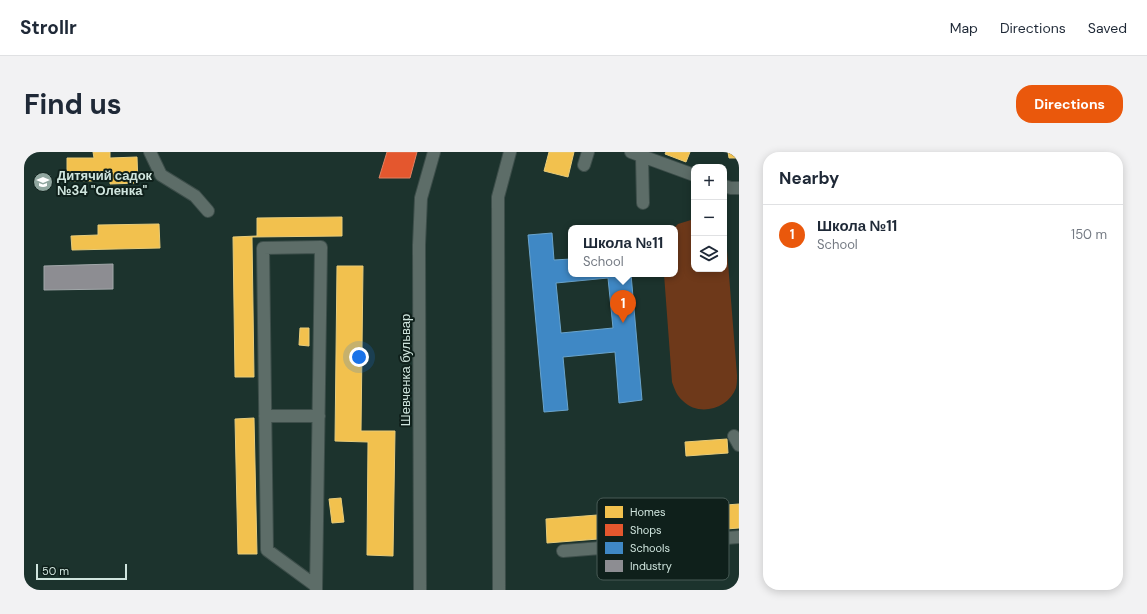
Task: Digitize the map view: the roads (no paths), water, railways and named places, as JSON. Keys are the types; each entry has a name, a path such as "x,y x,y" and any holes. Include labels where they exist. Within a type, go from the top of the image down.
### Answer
{"street":[{"path":"150,152 161,175 195,196 208,211"},
{"name":"Шевченка бульвар","path":"420,590 419,245 421,198 434,152"},
{"path":"498,590 498,197 510,152"},
{"path":"584,165 588,152"},
{"path":"642,203 636,154 691,174"},
{"path":"727,187 739,188"},
{"path":"321,247 316,588 267,550 263,248 321,247"},
{"path":"265,416 319,416"},
{"path":"729,538 739,537"},
{"path":"563,551 597,548"}],"place":[{"name":"Дитячий садок №34 \"Оленка\"","path":"43,182"},
{"name":"Школа №11","path":"623,323"}]}
